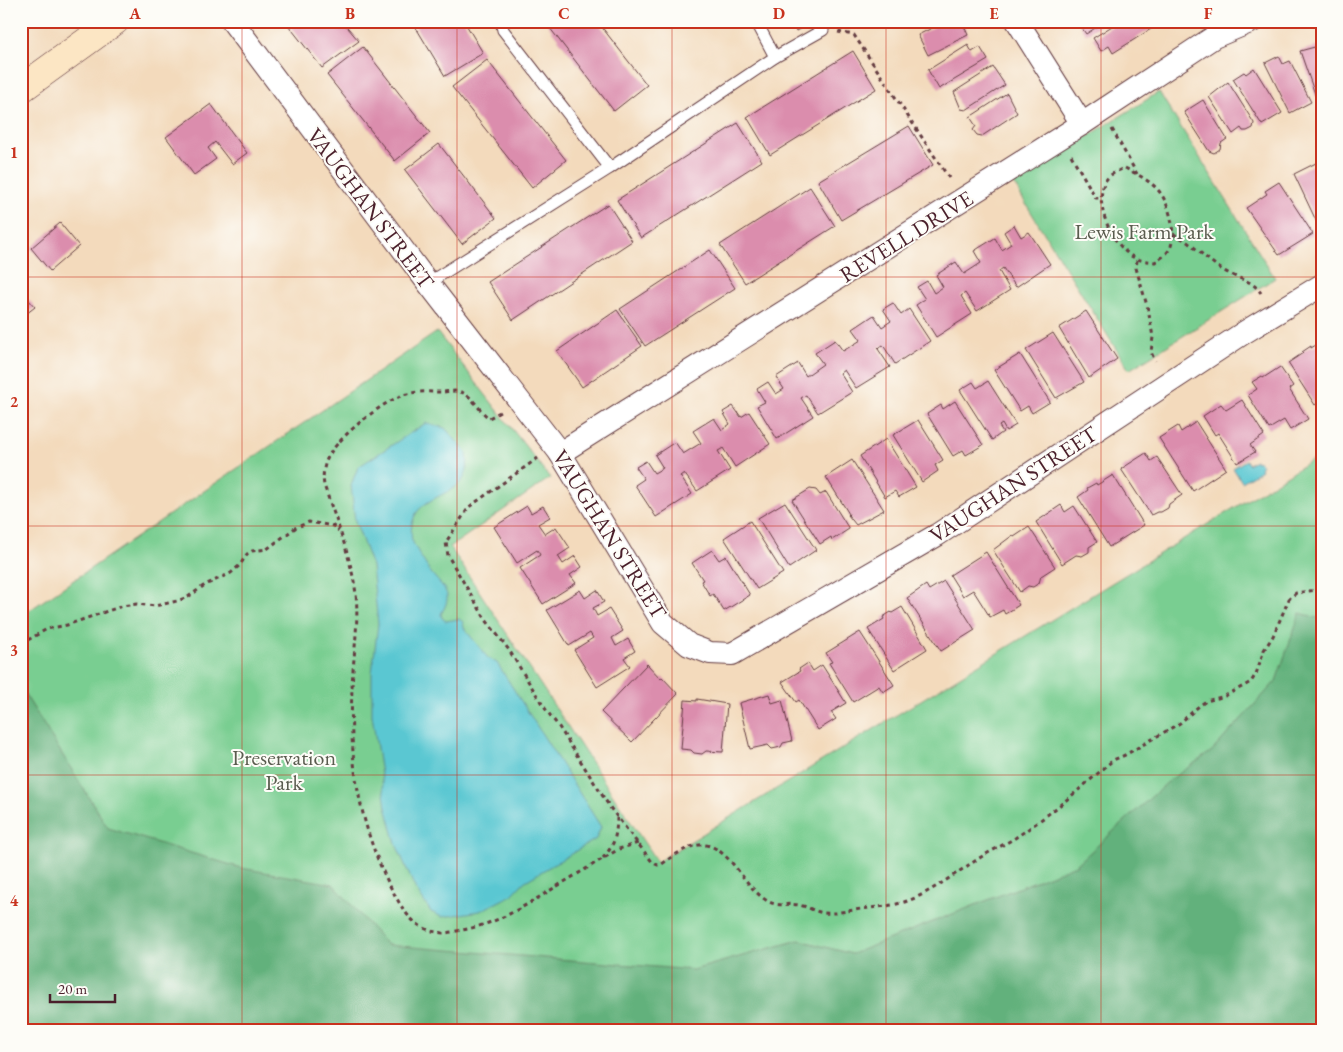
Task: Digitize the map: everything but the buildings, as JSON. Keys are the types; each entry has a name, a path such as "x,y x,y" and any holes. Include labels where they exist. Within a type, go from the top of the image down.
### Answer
{"main road":[{"path":"21,89 115,21"}],"street":[{"name":"VAUGHAN STREET","path":"232,21 428,283 558,449 663,623 689,645 710,653 732,654 937,535 1237,337 1322,285"},
{"path":"1017,21 1082,124"},
{"name":"REVELL DRIVE","path":"558,449 1060,138 1214,37 1252,21"}],"lane":[{"path":"502,21 503,30 610,168"},
{"path":"756,21 776,57"},
{"path":"428,283 610,168 776,57 823,30"}],"path":[{"path":"823,30 854,36 949,178"},
{"path":"1100,112 1137,174"},
{"path":"1060,138 1096,198 1102,198"},
{"path":"1125,168 1137,174 1159,191 1166,203 1171,220 1173,234 1171,246 1166,254 1154,262 1137,260 1129,254 1113,238 1104,215 1102,198 1104,183 1114,172 1125,168"},
{"path":"1173,234 1181,237 1203,256 1228,273 1255,284 1261,293"},
{"path":"1137,260 1136,268 1148,309 1153,337 1151,352 1155,361"},
{"path":"517,398 496,415 489,418 468,397 460,392 407,394 384,405 363,420 340,441 330,454 322,476 339,531 345,544 356,595 357,625 351,704 356,781 363,819 380,866 405,914 421,927 444,933 494,922 513,913 601,860 627,846 638,843"},
{"path":"558,449 469,507 446,542 448,556 486,620 509,650 578,759 585,766 617,817 653,864 658,865 693,846 715,846 733,863 750,886 762,898 780,906 798,905 825,913 885,907 925,894 981,857 1016,837 1045,816 1113,760 1180,723 1199,706 1245,686 1256,674 1264,650 1274,636 1289,599 1296,593 1322,589"},
{"path":"21,644 47,629 67,625 122,606 137,604 155,606 188,597 205,585 231,573 240,565 247,554 252,551 267,549 295,528 309,522 333,526 339,531"},
{"path":"601,860 612,847 616,838 617,817"}],"green space":[{"name":"Lewis Farm Park","path":"1159,92 1275,278 1129,370 1013,183"},
{"name":"Preservation Park","path":"437,332 550,478 450,547 657,862 1322,454 1322,1031 21,1031 21,616"},
{"path":"1300,613 1322,619 1322,1031 21,1031 21,688 108,828 241,868 333,884 387,945 693,970 799,940 852,954 1076,865 1170,780 1212,751 1276,681"}],"water":[{"path":"426,423 445,428 467,453 467,469 463,480 454,488 421,508 416,514 412,525 411,536 413,543 430,571 446,592 447,601 441,614 442,618 446,621 459,619 463,622 464,628 488,658 497,663 601,827 596,839 524,882 512,895 480,911 442,917 431,912 415,888 396,844 386,807 372,715 372,673 378,624 372,566 355,521 351,485 358,467"},
{"path":"1246,460 1248,464 1255,460 1256,462 1259,461 1262,465 1261,470 1242,482 1233,468"}]}
